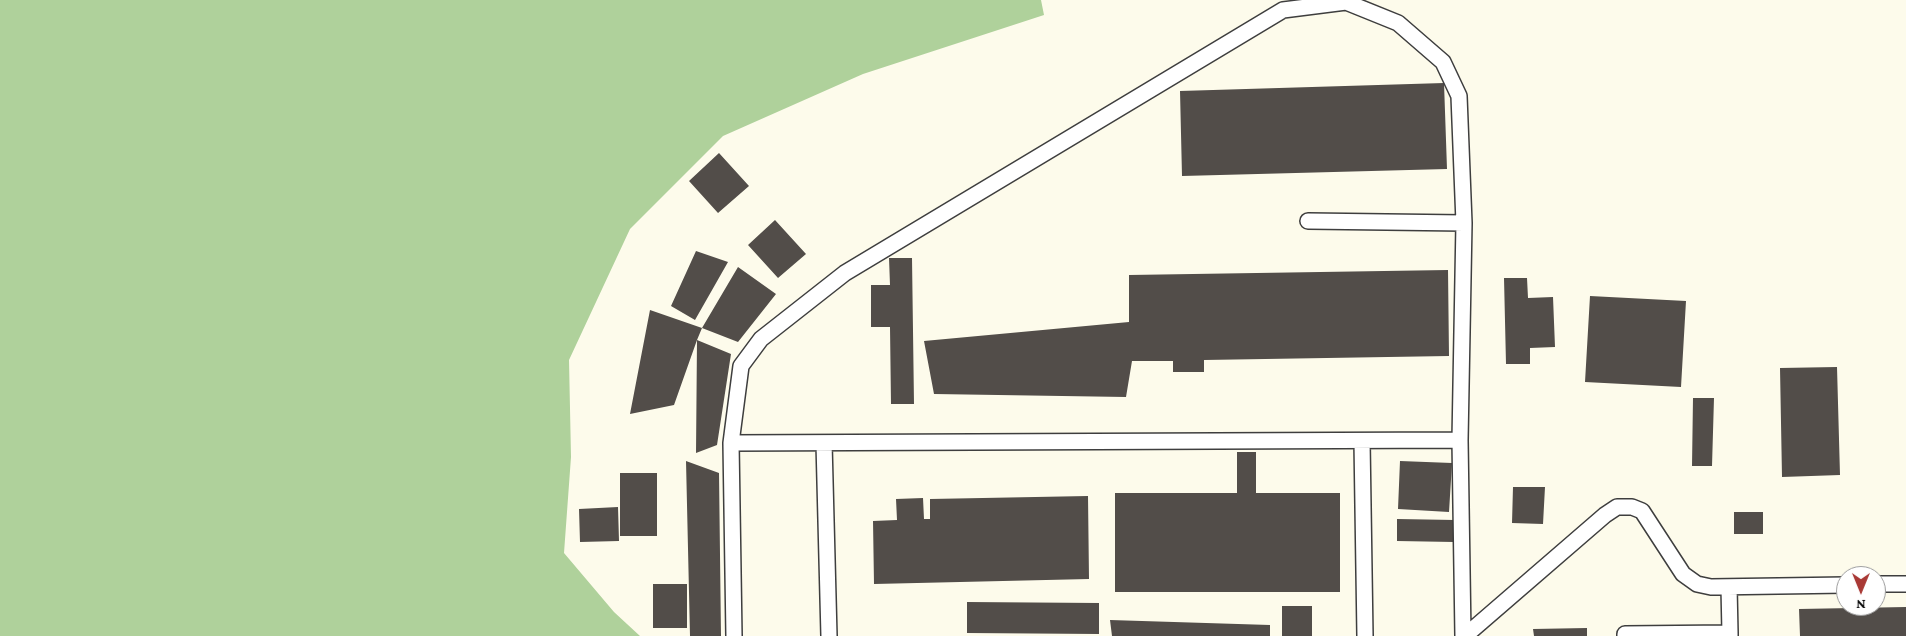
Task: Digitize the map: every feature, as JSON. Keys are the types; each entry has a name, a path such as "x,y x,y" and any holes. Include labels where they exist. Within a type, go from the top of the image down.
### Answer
{"lane":[{"path":"734,636 731,443 741,366 761,339 845,274 1283,10 1346,2 1398,23 1443,62 1459,96 1465,245 1460,440 1464,636"},
{"path":"1308,221 1464,223"},
{"path":"731,443 1460,440"},
{"path":"1362,441 1365,636"},
{"path":"824,443 829,636"},
{"path":"1464,636 1605,515 1617,507 1632,506 1642,511 1683,574 1697,584 1711,587 1836,585"},
{"path":"1886,584 1906,584"},
{"path":"1625,636 1625,634 1730,635 1729,587"}],"green space":[{"path":"0,0 1041,0 1044,15 863,74 723,136 630,229 569,360 571,457 564,553 614,612 640,636 0,636"}],"building":[{"path":"1444,83 1447,169 1182,176 1180,91"},
{"path":"719,153 749,186 718,213 689,181"},
{"path":"775,220 806,254 778,278 748,245"},
{"path":"696,251 728,262 695,320 671,306"},
{"path":"889,258 912,258 914,404 891,404 890,327 871,327 871,285 890,285"},
{"path":"738,267 776,294 738,342 702,328"},
{"path":"1448,270 1449,356 1204,360 1204,372 1173,372 1173,361 1132,361 1126,397 934,394 924,341 1129,322 1129,275"},
{"path":"1504,278 1527,278 1528,298 1553,297 1555,347 1530,348 1530,364 1506,364"},
{"path":"1590,296 1686,301 1681,387 1585,382"},
{"path":"650,310 702,328 674,405 630,414"},
{"path":"697,340 731,354 717,445 696,453"},
{"path":"1837,367 1840,475 1782,477 1780,368"},
{"path":"1693,398 1714,398 1712,466 1692,466"},
{"path":"1237,452 1256,452 1256,493 1340,493 1340,592 1115,592 1115,493 1237,493"},
{"path":"686,461 719,473 721,636 690,636"},
{"path":"1400,461 1452,463 1449,512 1398,509"},
{"path":"620,473 657,473 657,536 620,536"},
{"path":"1513,487 1545,487 1543,524 1512,523"},
{"path":"1088,496 1089,579 874,584 873,521 897,520 896,499 923,498 924,519 930,519 930,499"},
{"path":"618,507 619,541 580,542 579,509"},
{"path":"1734,512 1763,512 1763,534 1734,534"},
{"path":"1397,519 1455,520 1454,542 1397,541"},
{"path":"653,584 687,584 687,628 653,628"},
{"path":"967,602 1099,603 1099,634 967,633"},
{"path":"1282,606 1312,606 1312,636 1282,636"},
{"path":"1886,607 1906,607 1906,636 1800,636 1799,609 1836,608 1836,616 1886,616"},
{"path":"1110,620 1270,625 1270,636 1112,636"},
{"path":"1587,628 1587,636 1534,636 1533,629"}]}
